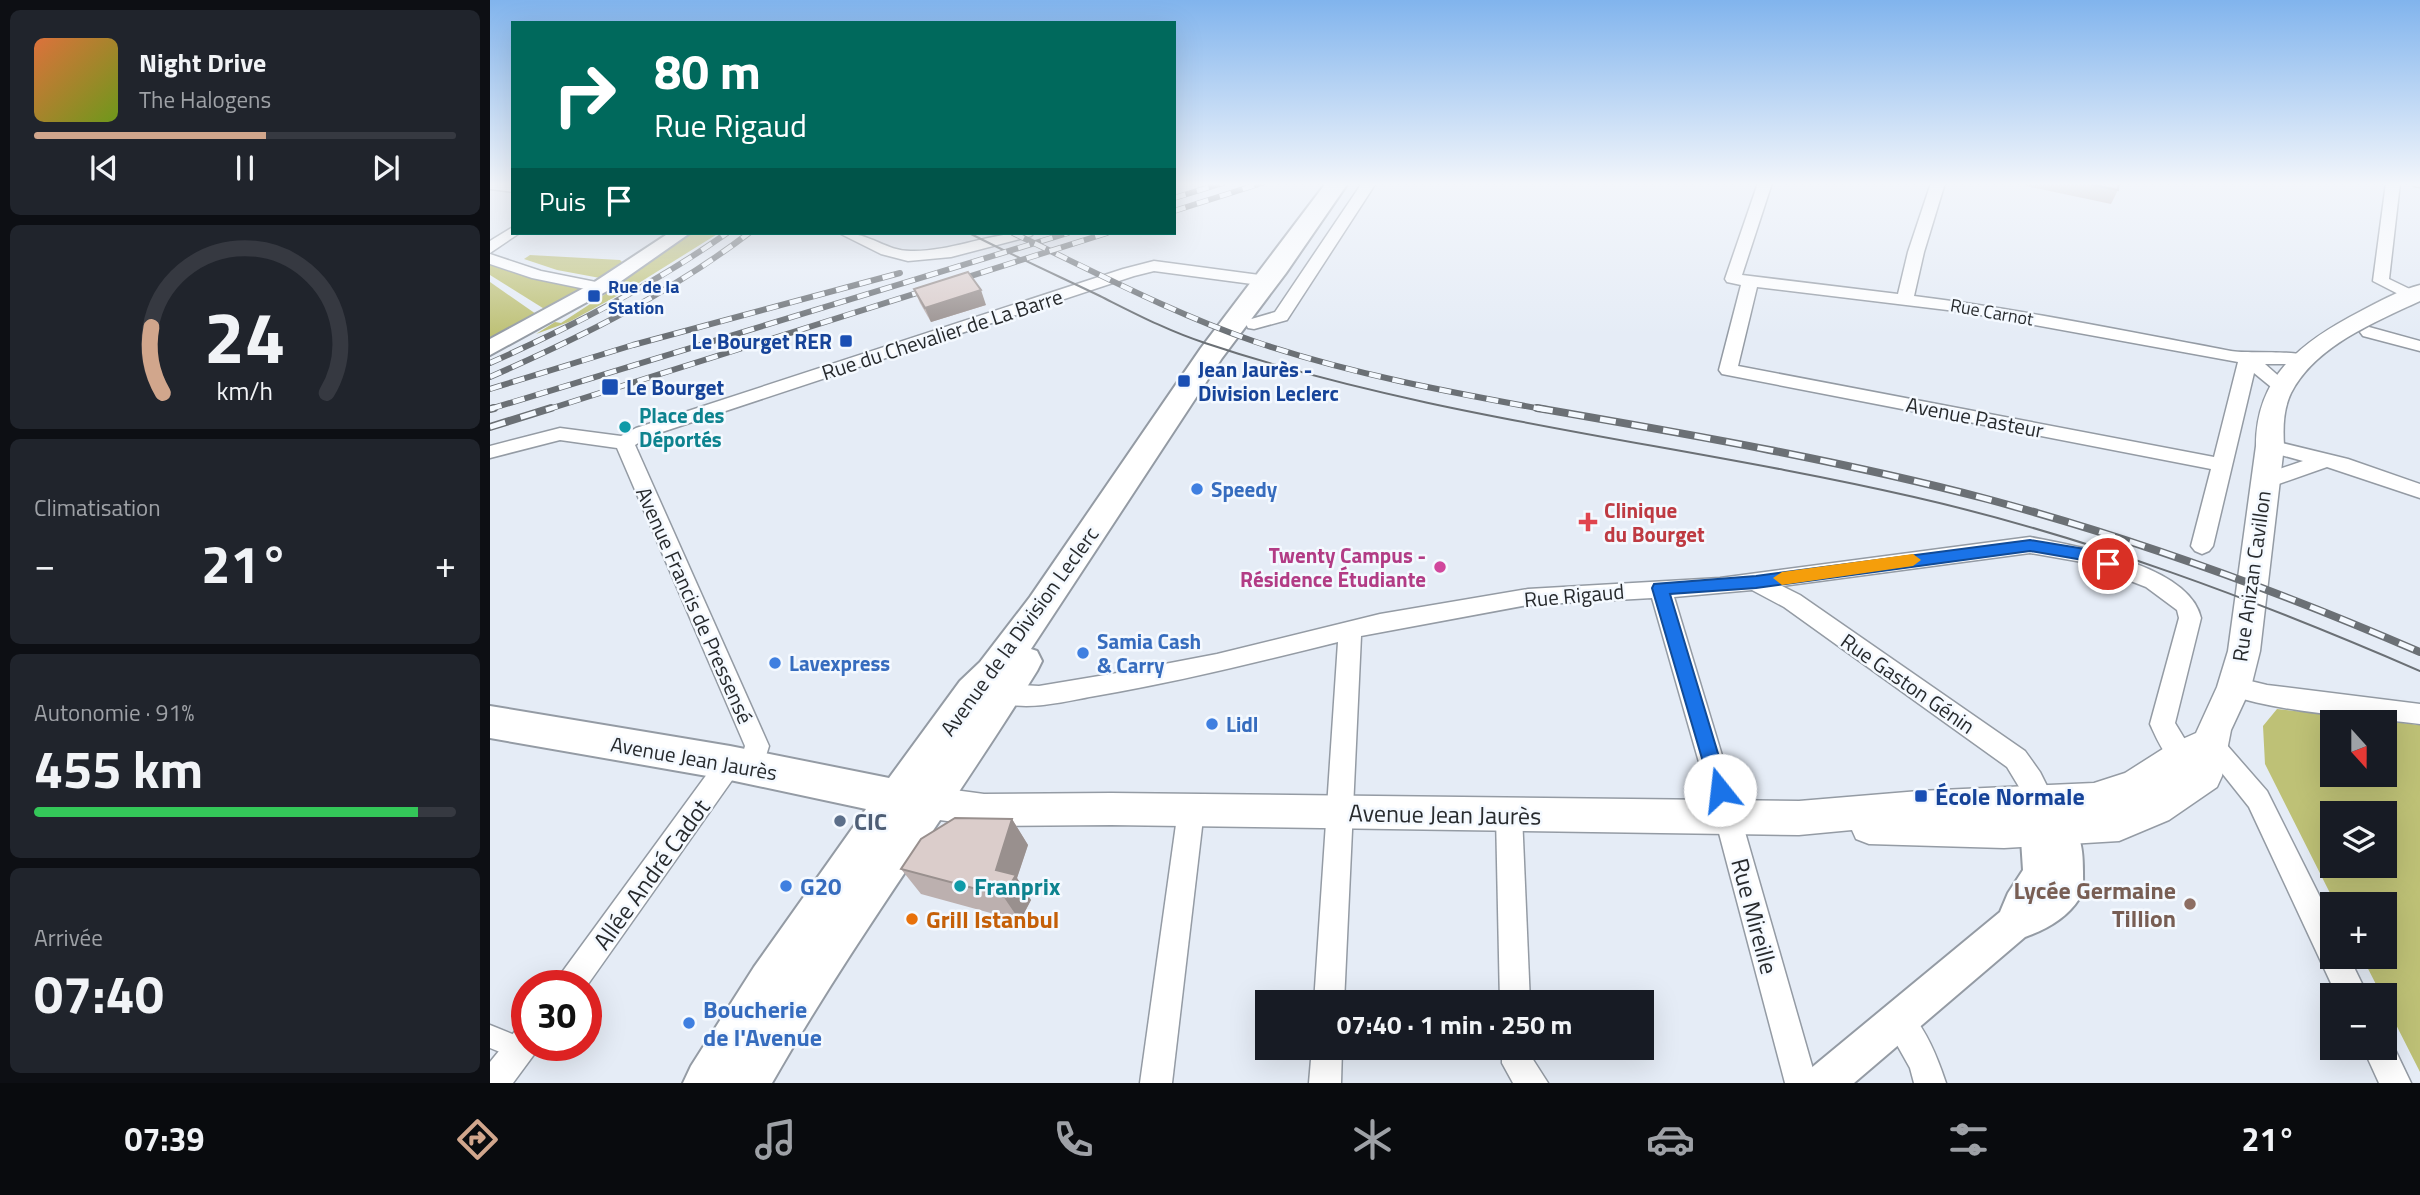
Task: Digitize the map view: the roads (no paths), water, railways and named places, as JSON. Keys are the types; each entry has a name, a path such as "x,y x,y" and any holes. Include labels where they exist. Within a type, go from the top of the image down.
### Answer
{"main road":[{"name":"Avenue de la Division Leclerc","path":"745,1083 785,1014 891,855 913,801 973,692 993,673 1042,606 1211,354 1301,234"},
{"name":"Avenue de la Division Leclerc","path":"708,1083 742,1027 913,801 1002,694 1317,234"},
{"name":"Rue Anizan Cavillon","path":"2270,446 2287,427 2300,396 2322,365 2341,347 2369,332 2417,298"},
{"name":"Rue Anizan Cavillon","path":"2046,816 2119,824 2156,808 2204,776 2196,750 2234,687 2244,651 2263,482 2270,446 2270,418 2282,387 2305,359 2325,342 2348,328 2417,298"},
{"name":"Avenue Jean Jaurès","path":"490,722 741,765 913,801 984,810 1799,818 1886,829 2046,816"}],"street":[{"path":"490,248 510,234"},
{"path":"1254,324 1281,316 1336,234"},
{"path":"1742,280 1753,234"},
{"path":"1905,299 1922,234"},
{"path":"2387,234 2381,281 2417,298"},
{"path":"490,348 600,287 678,235"},
{"path":"852,235 882,246 892,253 908,256 989,243 1019,235"},
{"path":"490,259 538,275 600,287"},
{"name":"Rue du Chevalier de La Barre","path":"624,443 659,427 1129,272 1154,266 1267,281"},
{"name":"Rue Carnot","path":"1742,280 1964,307 2248,359 2305,359"},
{"name":"Avenue Pasteur","path":"1742,280 1728,370 2222,465"},
{"path":"2369,332 2420,346"},
{"path":"2202,546 2248,359 2282,387"},
{"path":"490,452 560,434 624,443"},
{"name":"Avenue Francis de Pressensé","path":"624,443 757,746 741,765"},
{"path":"2270,446 2326,460 2420,491"},
{"path":"2263,482 2326,460"},
{"name":"Rue Rigaud","path":"1002,694 1039,696 1123,682 1350,631 1528,597 1756,582 2030,545 2085,555 2154,582 2180,598 2188,608 2190,618 2162,724 2258,799 2320,927"},
{"name":"Rue Gaston Génin","path":"1756,582 1792,601 2016,759 2031,780 2046,816"},
{"name":"Rue Mireille","path":"1660,588 1728,818 1801,1083"},
{"path":"1330,990 1350,631"},
{"path":"2234,687 2267,695 2420,714"},
{"name":"Allée André Cadot","path":"582,970 741,765"},
{"path":"1156,1083 1191,810"},
{"path":"1509,815 1515,990"},
{"path":"1824,1083 2014,923 2036,916 2066,889 2066,845 2046,816"},
{"path":"1898,1020 1924,1062 1930,1083"},
{"path":"490,1036 511,1042"},
{"path":"1325,1083 1326,1060"},
{"path":"1517,1060 1532,1083"},
{"path":"2384,1060 2395,1083"},
{"path":"494,1083 511,1061"}],"tram line":[{"path":"973,235 1178,333 1292,370 1468,411 1825,478 1979,513 2171,572 2296,619 2420,671"}],"railway":[{"path":"490,363 612,304 724,235"},
{"path":"490,377 624,313 688,276 746,235"},
{"path":"1017,235 1034,243"},
{"path":"1034,243 1061,235"},
{"path":"1050,251 1101,235"},
{"path":"494,408 490,409 1034,243"},
{"path":"1034,243 1050,251"},
{"path":"546,410 1050,251"},
{"path":"1050,251 1163,305 1256,342 1364,373 1547,410"},
{"path":"490,389 633,345 900,273"},
{"path":"490,427 551,408"},
{"path":"1537,408 1819,460 1987,499 2098,531 2206,568 2314,608 2420,652"}],"place":[{"name":"Rue de la Station","path":"594,296"},
{"name":"Le Bourget RER","path":"846,341"},
{"name":"Jean Jaurès - Division Leclerc","path":"1184,381"},
{"name":"Le Bourget","path":"610,387"},
{"name":"Place des Déportés","path":"625,427"},
{"name":"Speedy","path":"1197,489"},
{"name":"Clinique du Bourget","path":"1588,522"},
{"name":"Twenty Campus - Résidence Étudiante","path":"1440,567"},
{"name":"Samia Cash & Carry","path":"1083,653"},
{"name":"Lavexpress","path":"775,663"},
{"name":"Lidl","path":"1212,724"},
{"name":"École Normale","path":"1921,796"},
{"name":"CIC","path":"840,821"},
{"name":"G20","path":"786,886"},
{"name":"Franprix","path":"960,886"},
{"name":"Lycée Germaine Tillion","path":"2190,904"},
{"name":"Grill Istanbul","path":"912,919"},
{"name":"Boucherie de l'Avenue","path":"689,1023"}]}
